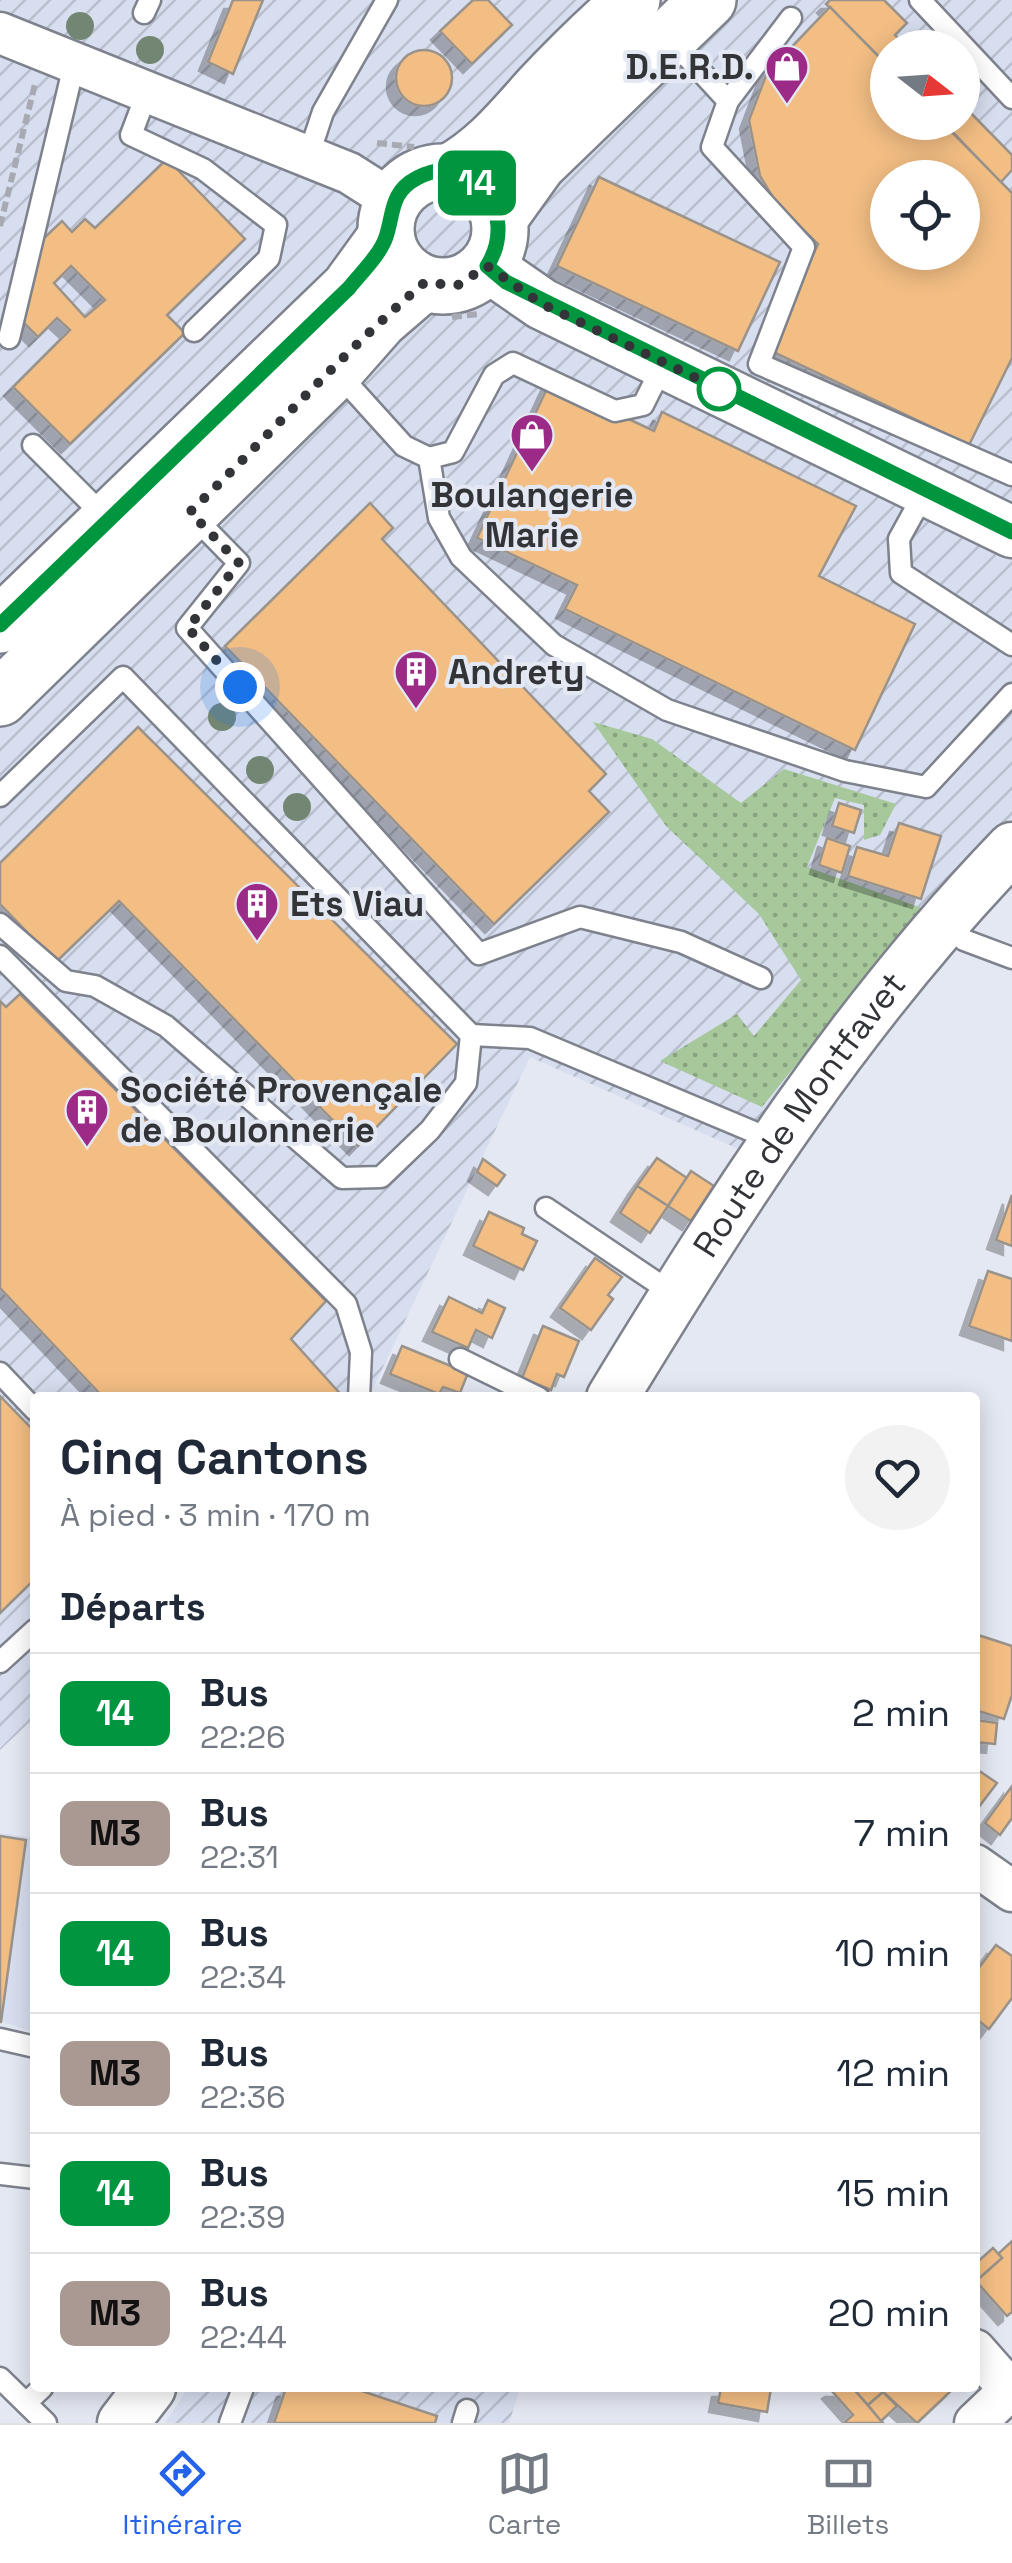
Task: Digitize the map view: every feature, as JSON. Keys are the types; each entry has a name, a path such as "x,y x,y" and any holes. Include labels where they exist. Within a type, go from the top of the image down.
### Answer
{"main road":[{"path":"0,625 349,288 417,178 450,172 477,156 580,48 632,0"},
{"path":"390,219 392,256 406,272 424,283 458,285 494,241 538,164 708,0"},
{"path":"450,172 469,177 485,189 494,241"},
{"path":"0,698 335,370 380,320 424,283"}],"street":[{"path":"0,33 363,180 390,219"},
{"path":"494,241 542,304 1012,532"},
{"name":"Route de Montfavet","path":"616,1392 773,1140 945,918 1012,848"},
{"path":"980,1869 1012,1891"},
{"path":"975,2423 1011,2390 980,2356"},
{"path":"123,2423 147,2392"}],"lane":[{"path":"308,157 323,112 387,0"},
{"path":"920,0 1012,98"},
{"path":"791,18 728,102 712,147 804,247 759,364 1012,475"},
{"path":"670,38 728,102"},
{"path":"10,338 59,55"},
{"path":"148,90 131,135 202,169 276,225 269,258 194,331"},
{"path":"335,370 404,446 428,458 453,452 494,375 513,363 615,411 643,405 664,362"},
{"path":"33,446 108,520"},
{"path":"428,458 440,518 461,557 554,646 667,710 845,771 926,787 1012,694"},
{"path":"926,490 899,539 901,573 1012,645"},
{"path":"190,512 239,563 188,628 480,954 580,918 681,942 761,978"},
{"path":"0,796 123,677 471,1035 530,1038 773,1140"},
{"path":"945,918 964,940 1012,958"},
{"path":"0,924 66,982 94,986 166,1026 342,1178 381,1176 430,1130 466,1083 471,1035"},
{"path":"0,956 346,1304 361,1352 359,1392"},
{"path":"546,1208 674,1295"},
{"path":"460,1359 527,1392"},
{"path":"0,1373 30,1405"},
{"path":"0,1662 30,1635"},
{"path":"0,2039 30,2046"},
{"path":"0,2174 30,2177"},
{"path":"0,2378 46,2423"},
{"path":"26,2403 38,2392"},
{"path":"230,2423 242,2392"}],"path":[{"path":"0,226 59,55"}],"shaded area":[{"path":"0,0 1012,0 1012,817 743,1151 530,1057 371,1392 30,1392 30,1722 0,1750"},
{"path":"0,1833 30,1837 30,2031 0,2021"},
{"path":"185,2392 519,2392 509,2423 165,2423"}],"green space":[{"path":"593,722 652,739 741,803 784,769 896,804 880,835 864,840 864,805 835,798 807,867 922,908 762,1107 660,1061 737,1014 754,1036 801,980 759,914 666,826"}],"building":[{"path":"233,0 263,0 233,74 208,62"},
{"path":"473,0 488,0 512,25 472,64 440,31"},
{"path":"830,0 884,0 907,23 900,30 870,30 870,48 826,4"},
{"path":"830,7 870,48 870,140 960,140 979,160 870,160 870,270 980,270 980,161 1012,193 1012,358 969,445 769,350 818,244 777,204 760,176 749,120 767,73"},
{"path":"424,50 443,59 452,78 443,97 424,106 405,97 396,78 405,59"},
{"path":"980,122 1012,155 1012,170 1001,182 960,140 980,140"},
{"path":"167,159 245,239 167,315 185,333 70,444 13,387 70,330 57,318 38,337 23,322 42,240 62,221 72,232 85,219 95,228","holes":["71,266 105,300 85,317 54,283"]},
{"path":"599,177 780,262 738,351 557,266"},
{"path":"550,382 654,431 662,412 856,506 819,576 915,624 855,750 565,609 577,585 477,538"},
{"name":"Andrety","path":"370,503 393,528 382,539 606,774 589,791 609,812 494,924 225,646"},
{"name":"Ets Viau","path":"138,727 457,1044 358,1146 119,901 56,962 0,904 0,863"},
{"path":"839,803 861,810 854,833 832,826"},
{"path":"899,823 941,836 921,899 848,876 857,847 888,856"},
{"path":"827,838 850,846 842,873 819,865"},
{"name":"Société Provençale de Boulonnerie","path":"20,994 326,1301 291,1339 339,1392 98,1392 0,1288 0,1001 6,1007"},
{"path":"657,1158 687,1178 668,1206 637,1186"},
{"path":"483,1159 505,1175 497,1186 477,1172"},
{"path":"691,1171 714,1186 691,1221 668,1206"},
{"path":"637,1186 668,1206 650,1233 620,1213"},
{"path":"1012,1195 1012,1246 996,1240"},
{"path":"489,1212 524,1228 522,1234 537,1241 523,1270 473,1246"},
{"path":"595,1258 622,1277 608,1295 613,1299 591,1330 560,1308"},
{"path":"988,1271 1012,1279 1012,1341 969,1326"},
{"path":"449,1297 482,1313 488,1300 505,1308 492,1338 476,1330 468,1348 432,1332"},
{"path":"543,1326 579,1341 564,1377 557,1374 551,1390 522,1378"},
{"path":"402,1346 468,1373 460,1392 443,1387 434,1392 390,1374"},
{"path":"0,1396 30,1427 30,1584 0,1613"},
{"path":"980,1636 1012,1646 1012,1695 1004,1719 980,1712"},
{"path":"980,1721 997,1723 995,1744 980,1742"},
{"path":"980,1771 997,1783 980,1805"},
{"path":"1012,1786 1012,1818 1000,1835 985,1823"},
{"path":"0,1836 26,1840 1,2022 0,2022"},
{"path":"996,1945 1012,1956 1012,1998 989,2029 980,2022 980,1966"},
{"path":"1012,2241 1012,2312 1007,2316 980,2286 980,2277 1002,2258 998,2254"},
{"path":"993,2248 1002,2258 980,2277 980,2260"},
{"path":"285,2392 365,2392 437,2416 435,2423 274,2423"},
{"path":"720,2392 770,2392 767,2412 718,2403"},
{"path":"833,2392 856,2392 883,2423 844,2423 853,2415"},
{"path":"857,2392 883,2392 868,2405"},
{"path":"883,2392 950,2392 917,2423"},
{"path":"883,2392 897,2406 881,2421 868,2405"}],"bus line":[{"name":"14","path":"0,625 349,288 386,237 393,201 404,187 433,172 469,177 485,189 496,206 501,230 487,266 506,282 542,304 1012,532"}],"place":[{"name":"D.E.R.D.","path":"787,105"},
{"name":"Boulangerie Marie","path":"532,473"},
{"name":"Andrety","path":"416,710"},
{"name":"Ets Viau","path":"257,942"},
{"name":"Société Provençale de Boulonnerie","path":"87,1148"}],"route":[{"path":"240,687 188,628 239,563 190,512 335,370 380,320 424,283 440,287 458,285 487,266 542,304 719,389"}]}
